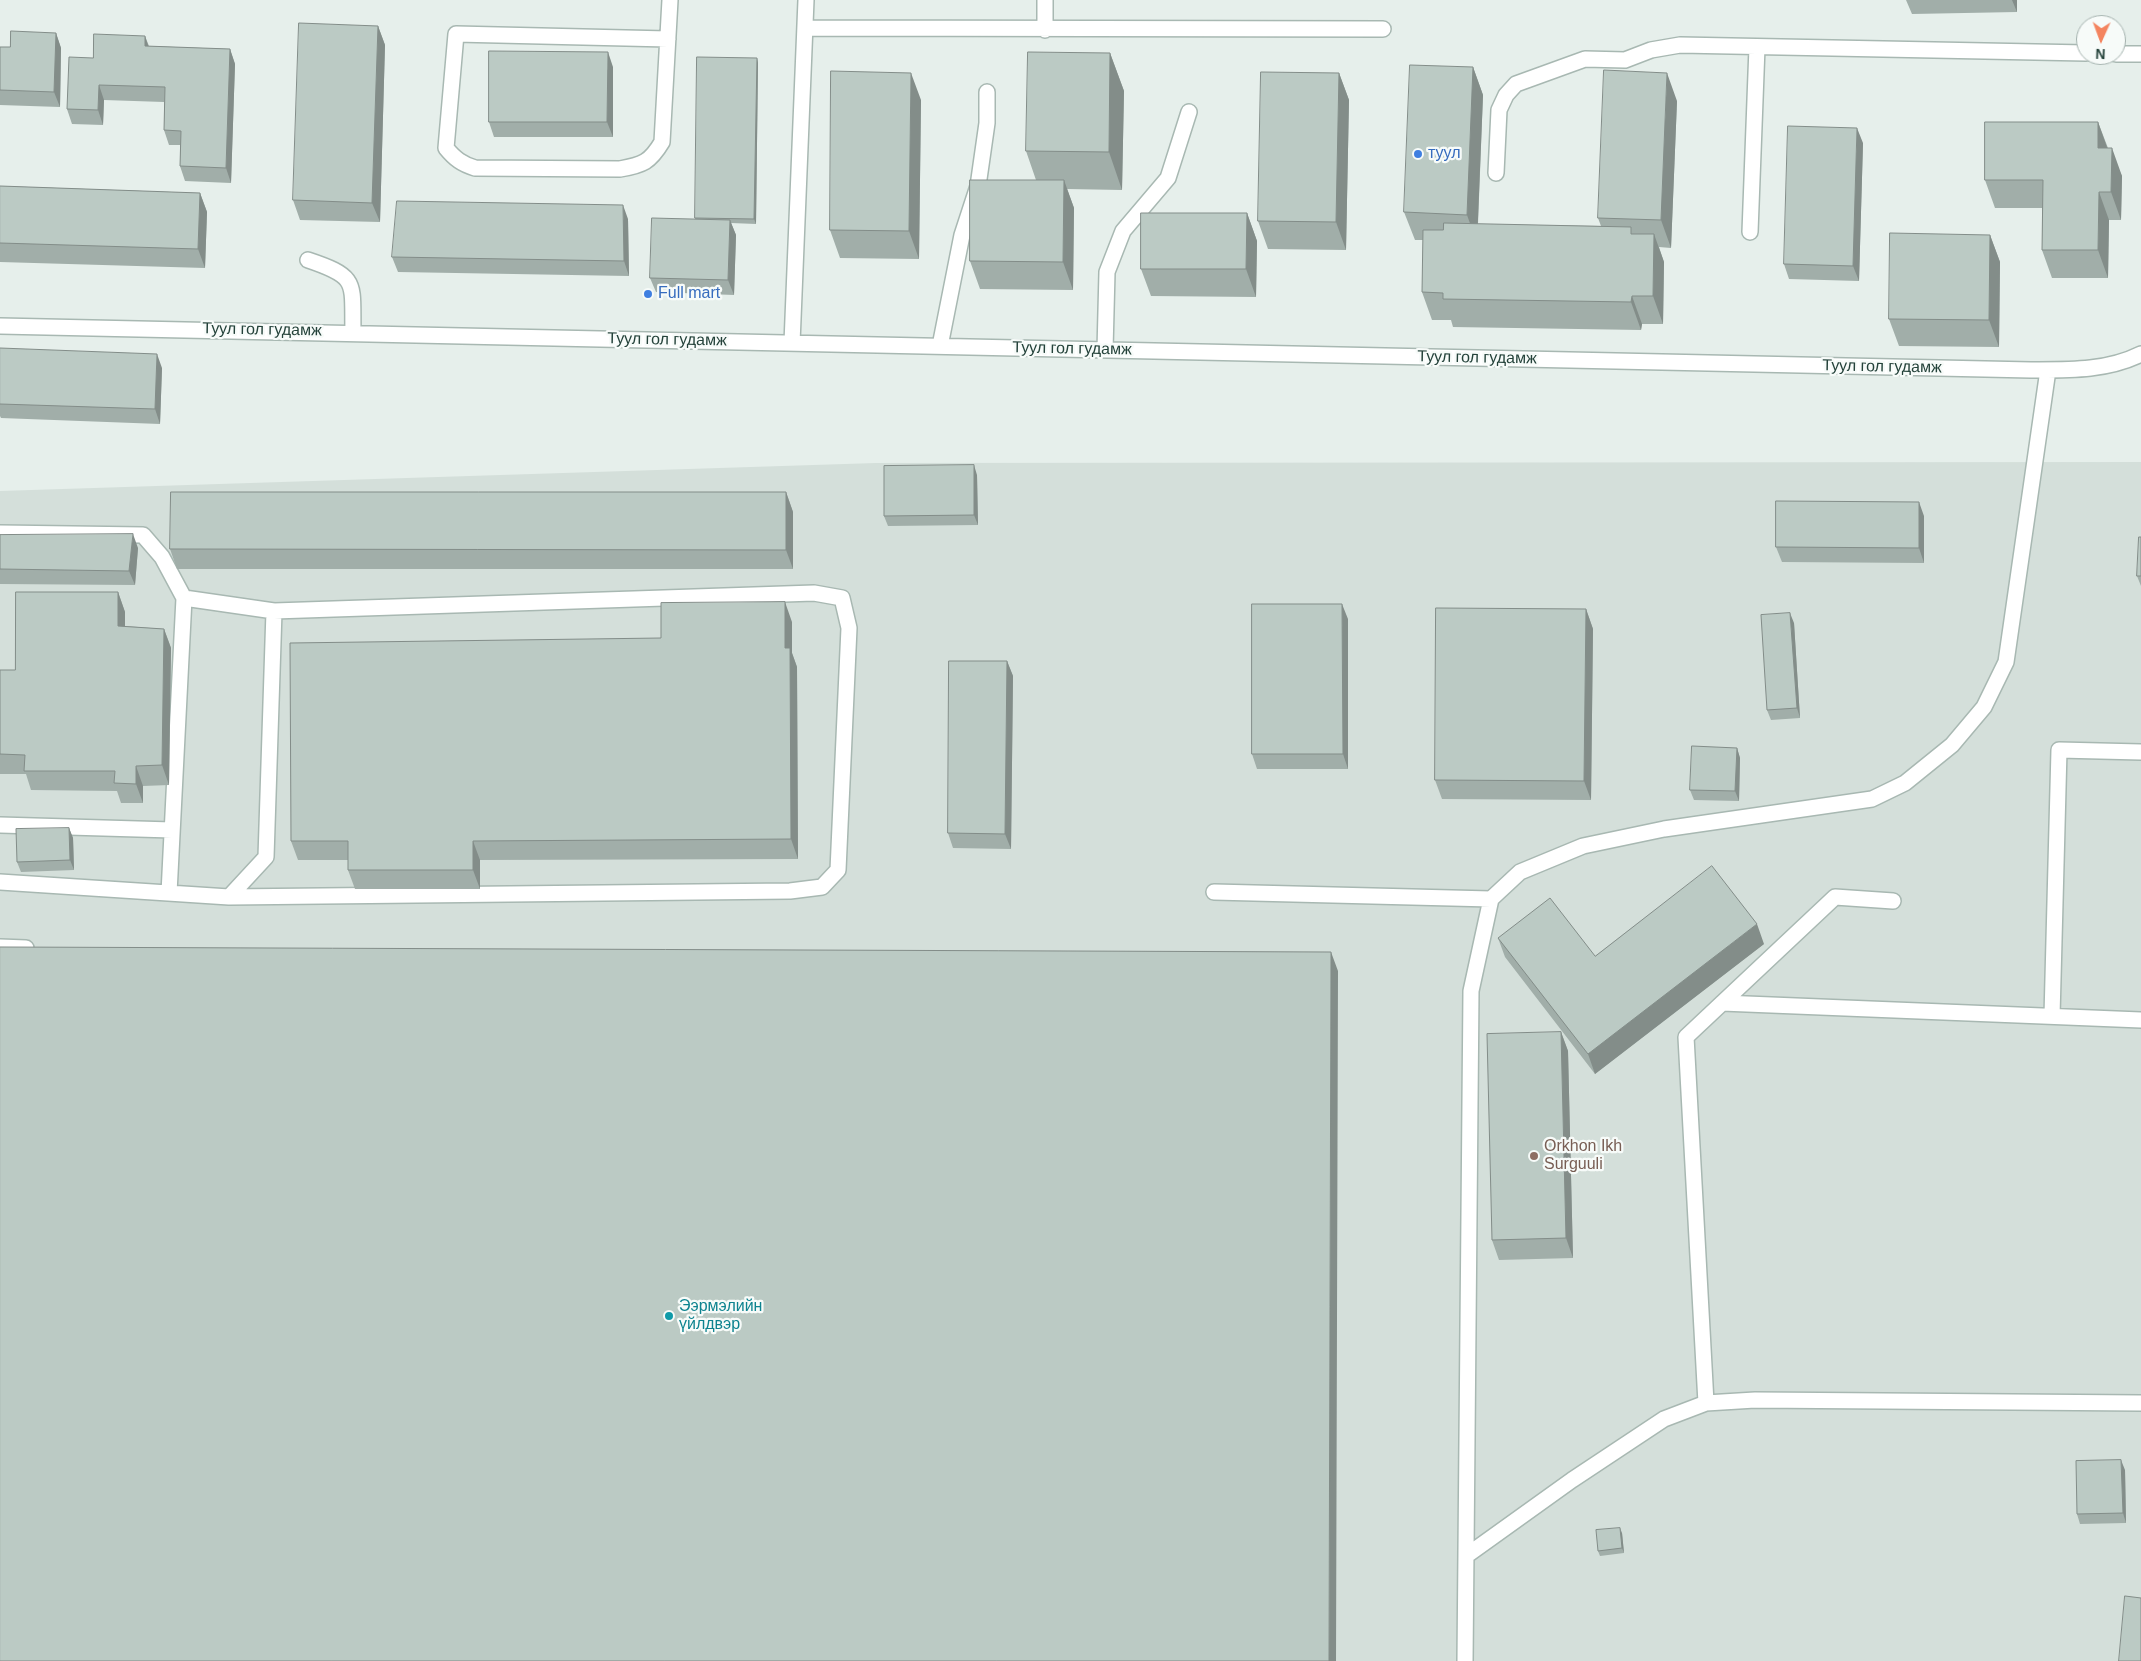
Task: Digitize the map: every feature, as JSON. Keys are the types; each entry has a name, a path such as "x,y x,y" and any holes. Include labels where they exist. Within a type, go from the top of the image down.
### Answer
{"street":[{"path":"668,40 456,34 446,148 454,158 475,168 620,169 640,165 654,155 662,142 668,40 670,0"},
{"path":"792,343 806,0"},
{"path":"1045,0 1046,30"},
{"path":"805,28 1383,30"},
{"path":"1496,173 1499,110 1506,95 1516,84 1584,59 1626,60 1651,50 1680,45 2076,53"},
{"path":"1750,232 1758,47"},
{"path":"2126,54 2141,54"},
{"path":"940,346 962,235 978,186 987,123 987,92"},
{"path":"1105,350 1107,272 1123,231 1168,178 1189,112"},
{"path":"308,260 344,274 352,289 352,332"},
{"name":"Туул гол гудамж","path":"0,326 352,332 2048,370 2083,369 2123,363 2141,354"},
{"path":"1465,1661 1471,991 1491,899 1520,872 1583,846 1664,828 1872,799 1905,783 1952,745 1984,707 2006,662 2048,370"},
{"path":"0,533 143,535 162,557 184,598 169,893"},
{"path":"0,882 229,897 790,891 822,887 838,870 850,628 842,598 814,593 274,612 184,598"},
{"path":"229,897 266,857 274,612"},
{"path":"2052,1016 2060,750 2141,752"},
{"path":"0,825 172,830"},
{"path":"1214,892 1491,899"},
{"path":"1706,1402 1686,1037 1835,896 1893,901"},
{"path":"0,947 40,948"},
{"path":"1722,1003 2141,1020"},
{"path":"1466,1556 1572,1480 1664,1419 1706,1402 1765,1400 2141,1403"}],"shaded area":[{"path":"2141,462 2141,1661 0,1661 0,491 876,463"}],"building":[{"path":"299,23 378,26 372,203 293,200"},
{"path":"11,31 56,33 54,92 0,90 0,47 10,47"},
{"path":"94,34 145,36 145,46 230,49 226,168 180,166 181,131 164,130 165,87 99,85 98,110 67,109 69,57 93,58"},
{"path":"489,51 608,52 607,122 489,122"},
{"path":"1028,52 1110,53 1109,152 1026,151"},
{"path":"697,57 757,58 754,219 695,218"},
{"path":"1410,65 1473,67 1467,215 1404,212"},
{"path":"1604,70 1667,73 1661,220 1598,218"},
{"path":"831,71 911,73 909,231 830,230"},
{"path":"1261,72 1339,73 1336,222 1258,221"},
{"path":"1985,122 2098,122 2098,148 2112,148 2111,192 2099,192 2098,250 2042,250 2043,180 1985,180"},
{"path":"1788,126 1857,128 1853,266 1784,264"},
{"path":"970,180 1064,180 1063,262 970,261"},
{"path":"0,186 200,193 198,249 0,243"},
{"path":"397,201 623,205 624,261 392,257"},
{"path":"1141,213 1247,213 1246,269 1141,269"},
{"path":"652,218 730,220 728,280 650,278"},
{"path":"1444,223 1631,227 1631,234 1654,234 1653,296 1632,296 1631,302 1443,299 1443,293 1422,292 1423,230 1443,230"},
{"path":"1890,233 1990,235 1989,320 1889,319"},
{"path":"0,348 157,354 155,409 0,404"},
{"path":"974,465 974,515 884,516 884,466"},
{"path":"171,492 786,492 786,550 170,549"},
{"path":"1776,501 1919,502 1919,548 1776,547"},
{"path":"133,534 129,571 0,569 0,535"},
{"path":"2139,537 2141,537 2141,576 2137,576"},
{"path":"16,592 118,592 118,626 164,629 162,765 136,766 136,784 114,783 115,771 24,771 25,755 0,754 0,670 15,670"},
{"path":"785,602 785,648 790,648 791,839 473,841 473,870 348,870 348,841 291,841 290,643 661,638 661,603"},
{"path":"1252,604 1342,604 1343,754 1252,754"},
{"path":"1436,608 1586,609 1584,781 1435,780"},
{"path":"1790,613 1797,708 1767,710 1761,615"},
{"path":"949,661 1007,661 1005,834 948,833"},
{"path":"1692,746 1737,748 1735,791 1690,790"},
{"path":"69,828 70,860 17,862 16,829"},
{"path":"1712,866 1757,924 1588,1054 1498,938 1550,898 1595,956"},
{"name":"Ээрмэлийн үйлдвэр","path":"0,947 1331,952 1329,1661 0,1661"},
{"name":"Orkhon Ikh Surguuli","path":"1561,1032 1566,1238 1492,1240 1487,1034"},
{"path":"2121,1460 2123,1513 2077,1514 2076,1461"},
{"path":"1620,1528 1622,1548 1598,1551 1596,1530"},
{"path":"2125,1596 2141,1598 2141,1661 2119,1661"}],"place":[{"name":"туул","path":"1418,154"},
{"name":"Full mart","path":"648,294"},
{"name":"Orkhon Ikh Surguuli","path":"1534,1156"},
{"name":"Ээрмэлийн үйлдвэр","path":"669,1316"}]}
